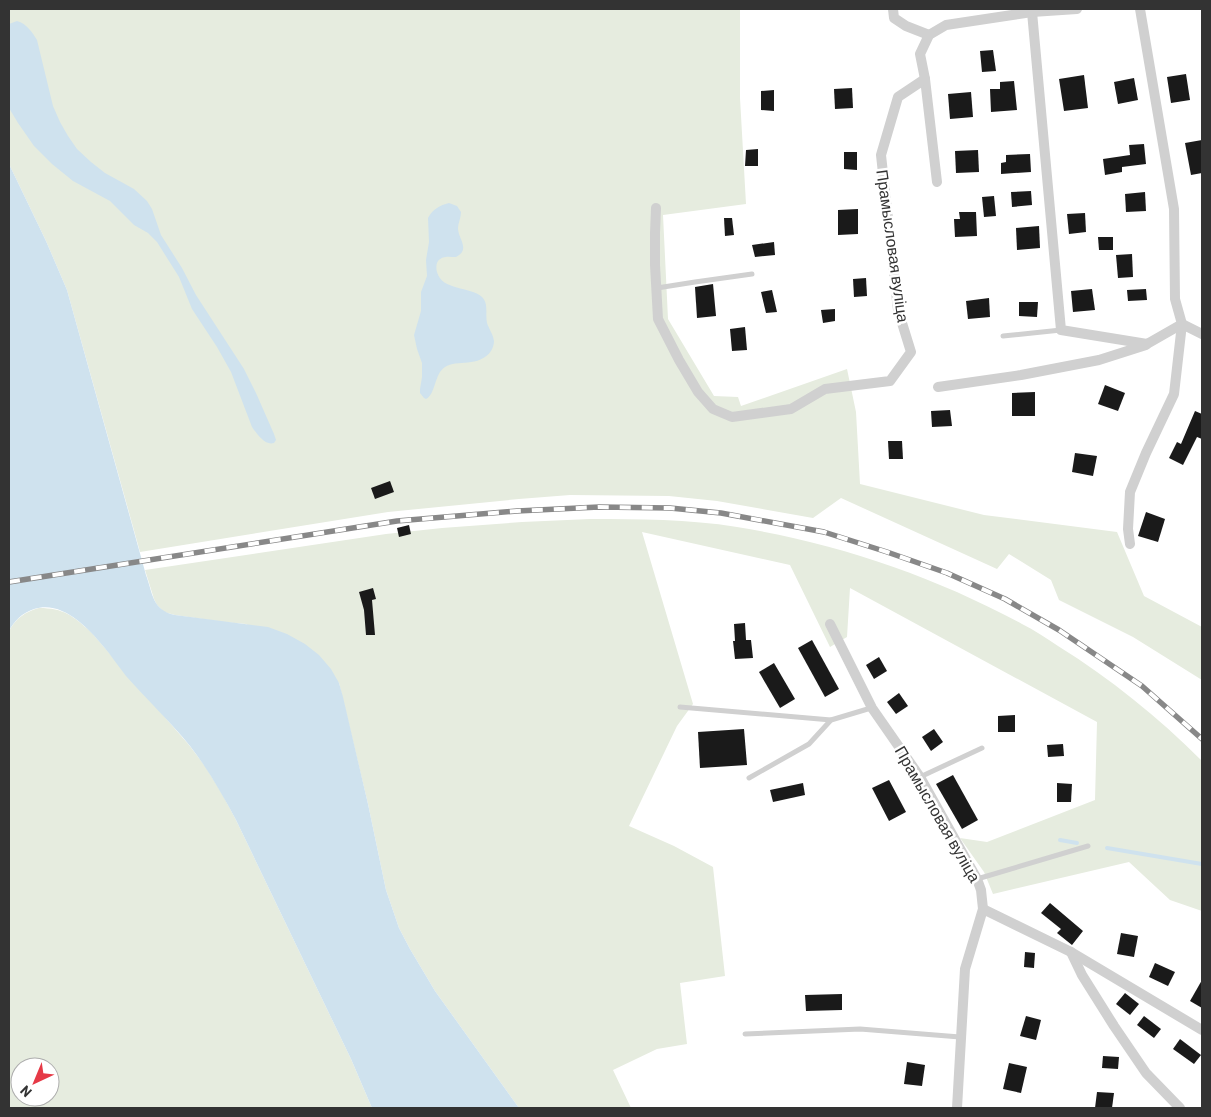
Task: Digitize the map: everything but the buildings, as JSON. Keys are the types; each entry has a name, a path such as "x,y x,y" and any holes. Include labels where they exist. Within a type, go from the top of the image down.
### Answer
{"street":[{"path":"893,9 894,18 906,26 928,35"},
{"path":"937,182 925,79 920,54 928,35 946,25 1028,10 1077,9"},
{"path":"1130,544 1128,529 1130,492 1174,394 1182,324 1175,299 1174,209 1140,9"},
{"path":"1028,10 1061,330 1146,344"},
{"name":"Прамысловая вуліца","path":"656,208 654,233 658,319 698,392 713,409 732,417 792,410 825,389 890,381 911,352 898,310 881,155 898,97 925,79"},
{"path":"1182,324 1202,334"},
{"path":"938,387 1021,375 1099,360 1146,344 1182,324"},
{"name":"Прамысловая вуліца","path":"830,624 872,708 920,777 977,879 981,890 983,909 965,969 957,1108"},
{"path":"983,909 1071,952 1202,1030"},
{"path":"1071,952 1082,975 1146,1073 1180,1108"}],"lane":[{"path":"656,289 752,274"},
{"path":"1002,336 1061,330"},
{"path":"680,708 831,720 872,708"},
{"path":"748,778 810,744 831,720"},
{"path":"920,777 982,748"},
{"path":"977,879 1088,846"},
{"path":"745,1034 860,1030 960,1037"}],"shaded area":[{"path":"9,9 740,9 740,98 746,204 663,215 668,319 714,396 738,397 741,406 847,369 856,412 860,484 984,515 1117,532 1144,596 1202,627 1202,680 1133,637 1059,600 1051,580 1009,554 997,569 841,498 813,518 717,501 669,496 570,495 388,512 140,552 67,290 9,164"},
{"path":"590,519 700,522 737,527 811,542 919,576 989,607 1044,637 1097,672 1133,699 1202,761 1202,911 1170,900 1129,862 993,894 984,872 960,838 987,842 1095,800 1097,722 850,588 847,637 830,647 790,565 642,532 693,704 677,726 629,826 674,846 713,867 725,976 680,983 687,1044 657,1049 613,1070 631,1108 519,1108 435,991 399,928 386,890 339,683 246,624 164,612 154,599 145,570 386,534 522,522"},
{"path":"39,608 62,611 73,617 91,632 205,766 236,820 351,1059 372,1108 9,1108 9,631 18,619"}],"water":[{"path":"17,21 26,26 37,40 53,106 60,122 77,149 105,173 134,189 147,201 152,209 161,235 182,268 196,295 244,369 274,434 276,440 274,443 264,441 252,427 231,372 192,309 179,277 157,242 148,233 134,225 110,201 73,181 52,164 34,146 18,123 9,108 9,24"},
{"path":"9,164 67,290 154,600 167,613 268,627 287,634 305,644 319,655 331,669 339,683 343,697 386,890 399,928 435,991 519,1108 372,1108 351,1059 236,820 203,764 190,746 126,676 97,638 73,617 54,608 34,609 19,618 9,631"},
{"path":"449,203 457,206 461,212 458,228 463,251 456,257 440,259 436,268 437,272 444,282 471,291 482,297 486,306 487,323 494,343 491,351 480,360 450,365 441,370 432,393 426,399 420,393 422,363 414,335 421,311 421,292 427,276 428,218 437,208"}],"waterway":[{"path":"1060,840 1077,843"},
{"path":"1107,848 1202,864"}],"railway":[{"path":"9,582 397,521 517,511 599,507 670,508 721,513 824,532 947,573 1005,599 1059,630 1142,686 1202,739"}]}
